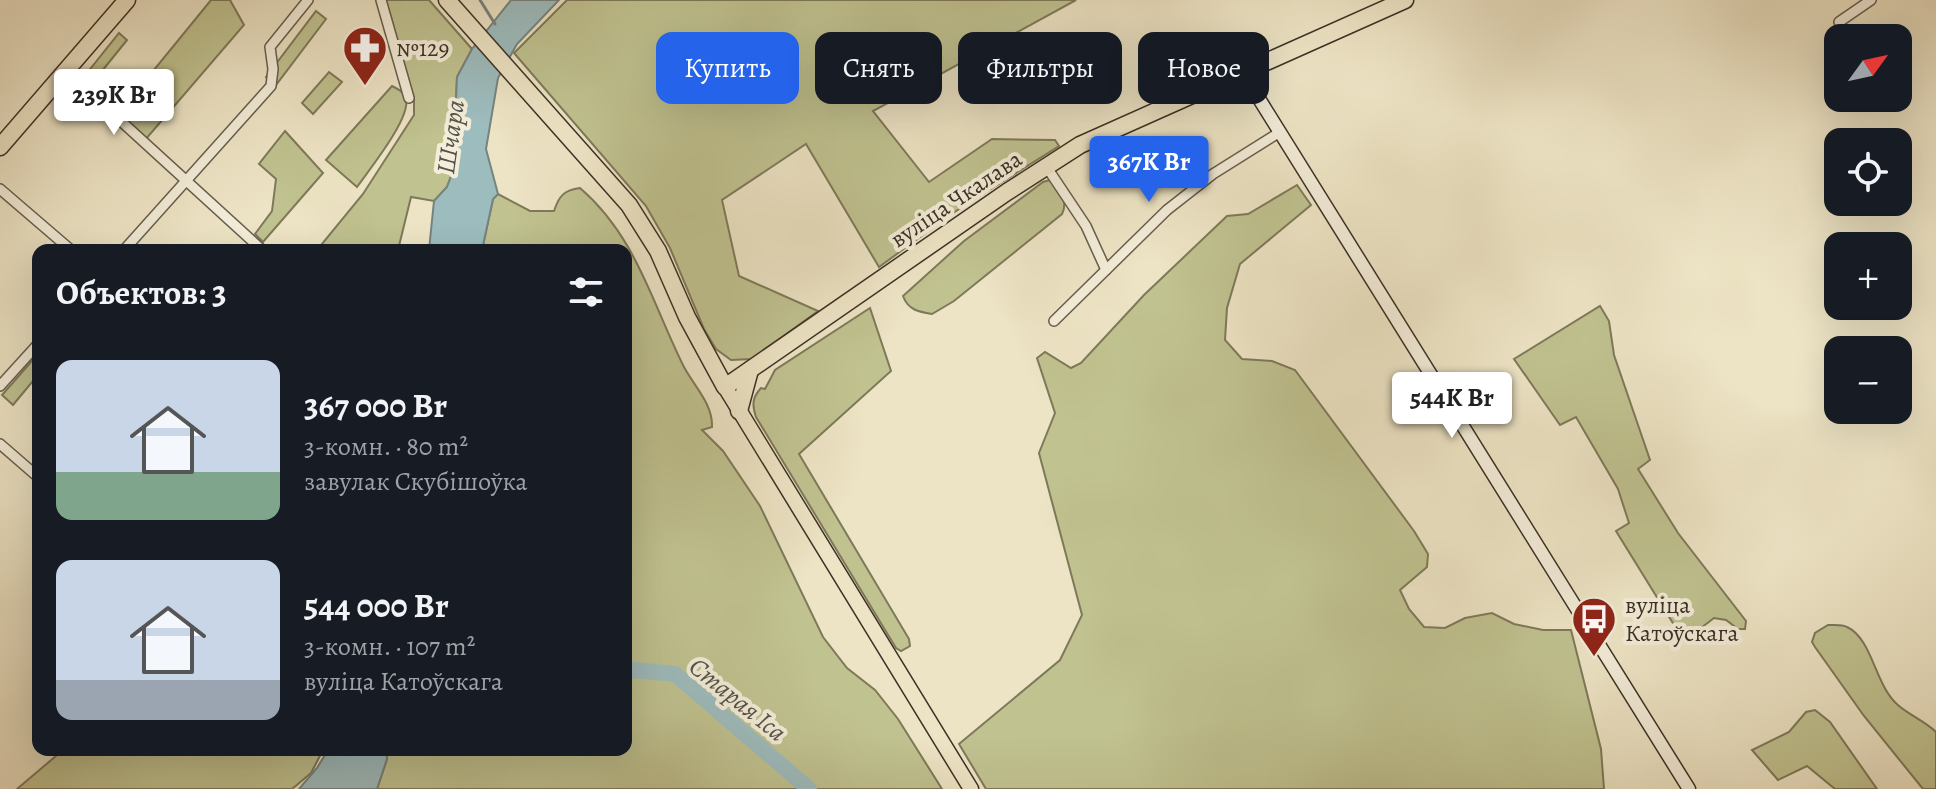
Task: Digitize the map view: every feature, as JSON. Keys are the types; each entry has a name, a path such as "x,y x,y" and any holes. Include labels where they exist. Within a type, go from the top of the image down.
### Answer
{"highway":[{"path":"0,147 127,0"},
{"name":"вуліца Чкалава","path":"1269,61 1405,0"},
{"path":"451,5 612,185 644,227 725,387"},
{"name":"вуліца Чкалава","path":"725,387 1046,166 1114,129 1172,104"},
{"path":"708,357 724,365 750,370 739,411"}],"main road":[{"path":"1262,104 1689,789"},
{"path":"725,387 971,789"}],"street":[{"path":"129,244 271,86 273,69 270,47 308,0"},
{"path":"381,0 409,98"},
{"path":"1839,22 1871,0"},
{"path":"66,71 256,244"},
{"path":"1054,321 1195,186 1280,132"},
{"path":"1046,166 1086,226 1106,270"},
{"path":"0,189 64,244"},
{"path":"0,386 32,351"},
{"path":"0,444 32,472"}],"green space":[{"path":"211,0 230,0 244,25 145,140 118,114"},
{"path":"386,0 429,0 472,49 457,77 453,171 447,187 434,201 411,197 399,244 322,244 363,194 414,115 414,99"},
{"path":"567,0 1076,0 1017,32 958,32 958,65 942,73 942,32 815,32 815,104 886,104 873,111 929,182 992,139 1055,140 1059,146 953,213 879,267 806,144 722,200 739,276 818,311 752,359 731,360 716,349 704,329 670,248 646,206 514,53"},
{"path":"316,11 326,19 276,85 266,77"},
{"path":"119,33 127,40 98,76 122,97 116,105 83,78"},
{"path":"329,72 342,82 313,114 302,103"},
{"path":"392,86 406,99 406,108 388,144 357,187 326,160"},
{"path":"285,131 323,173 263,242 255,234 272,211 276,179 259,164"},
{"path":"1050,180 1064,200 1062,214 954,301 932,314 918,311 908,304 903,296 964,241 1043,182"},
{"path":"1297,185 1311,205 1240,264 1227,308 1225,340 1242,359 1272,361 1295,370 1414,531 1428,554 1427,567 1400,590 1409,609 1424,627 1445,628 1465,618 1492,613 1514,624 1543,630 1571,630 1601,749 1604,789 986,789 959,744 1060,660 1082,615 1039,453 1055,413 1037,358 1045,352 1071,368 1081,363 1144,295 1227,216 1248,214"},
{"path":"580,188 599,207 626,244 483,244 493,199 498,194 530,211 554,211 558,201 570,190"},
{"path":"632,255 684,367 709,411 712,427 702,430 723,451 760,506 823,637 847,668 875,690 898,719 942,789 377,789 387,756 632,756"},
{"path":"1600,306 1609,321 1614,355 1650,460 1638,469 1678,533 1746,621 1745,629 1714,618 1684,641 1616,531 1629,523 1618,489 1576,417 1560,425 1514,359"},
{"path":"870,308 891,371 799,454 909,639 910,646 901,651 896,648 756,417 753,405 754,398 761,388 765,389 775,370"},
{"path":"32,361 32,382 13,405 2,395"},
{"path":"1828,625 1845,626 1856,633 1869,652 1891,698 1936,732 1936,789 1923,789 1864,716 1815,647 1812,642 1815,633"},
{"path":"1815,710 1830,722 1877,789 1835,789 1807,766 1778,780 1752,750 1789,732 1806,712"},
{"path":"56,756 320,756 311,773 292,789 17,789"}],"water":[{"path":"511,0 559,0 517,44 498,78 486,149 498,194 493,199 483,244 430,244 434,201 447,187 453,171 457,77 472,49"},
{"path":"324,756 387,756 377,789 299,789"}],"waterway":[{"path":"480,0 495,24"},
{"name":"Старая Іса","path":"632,671 675,674 809,789"}],"place":[{"name":"№129","path":"365,87"},
{"name":"вуліца Катоўскага","path":"1594,658"}],"water label":[{"name":"Шчара","path":"450,137"}]}
